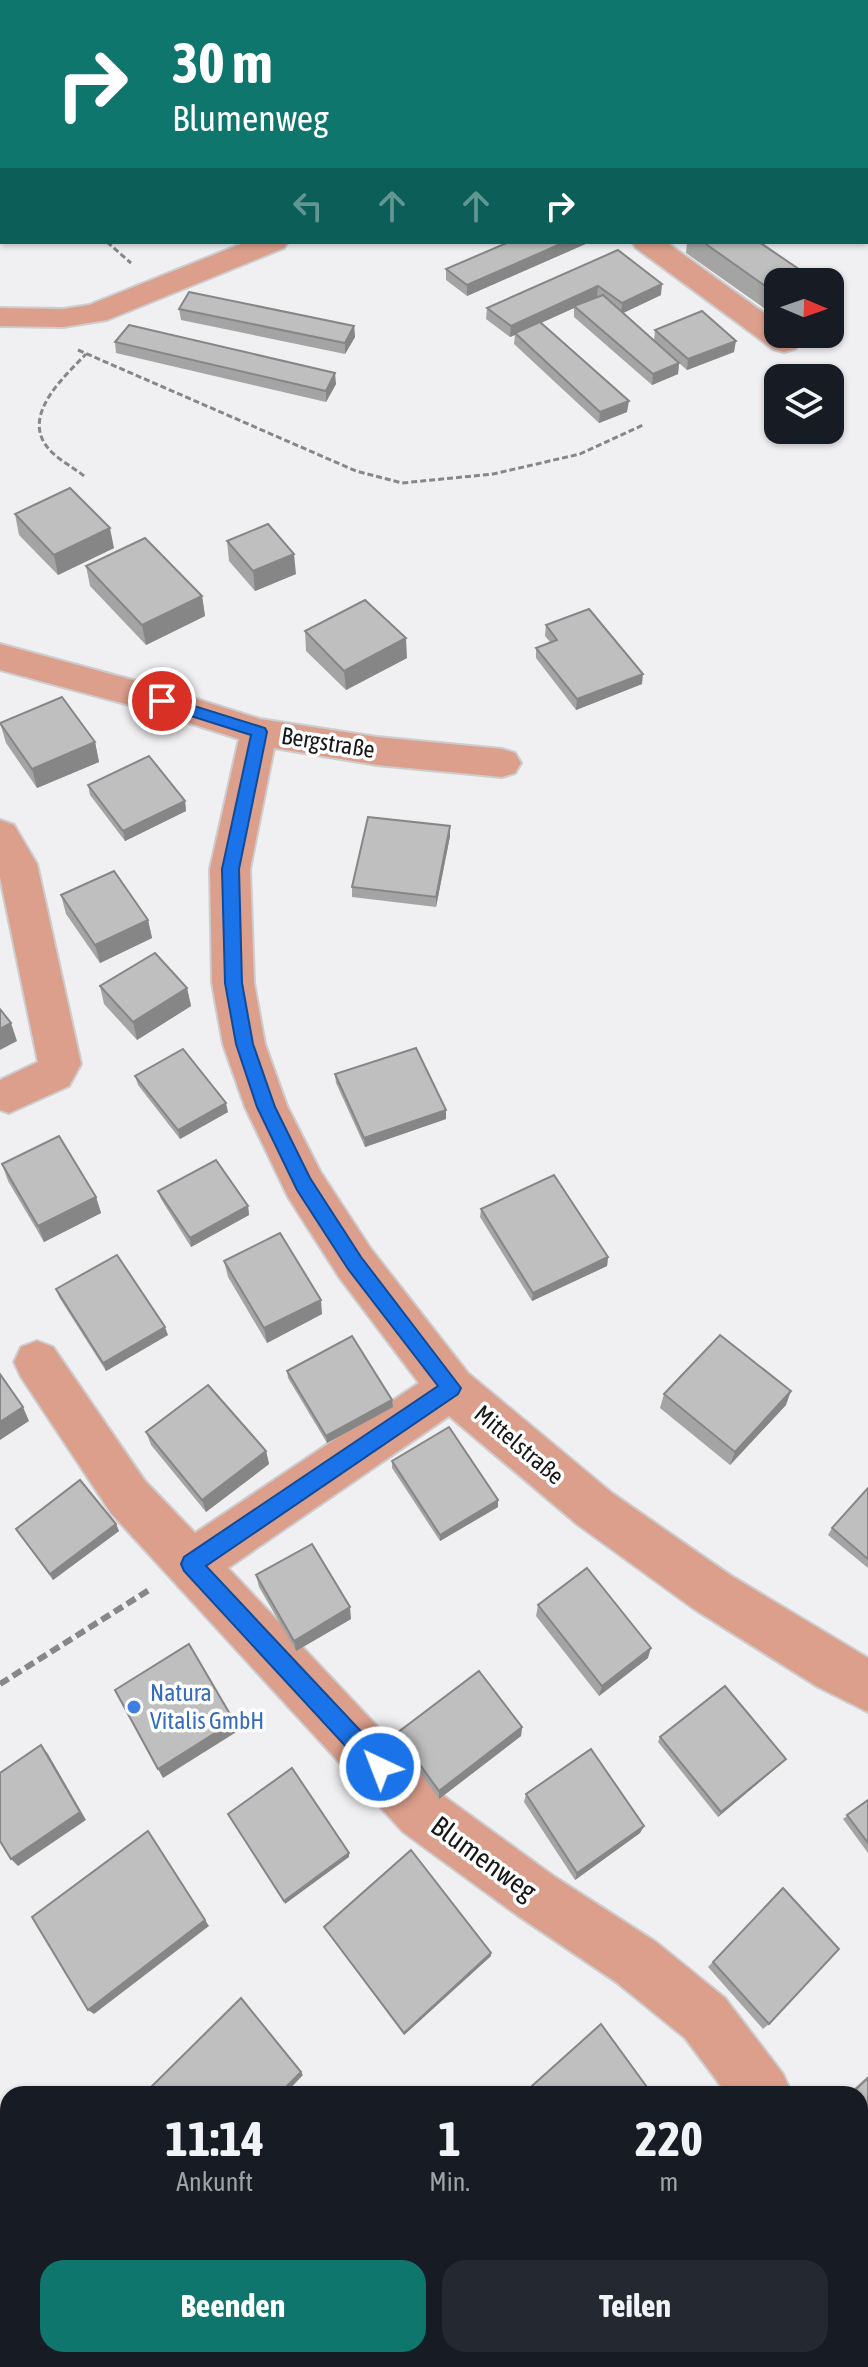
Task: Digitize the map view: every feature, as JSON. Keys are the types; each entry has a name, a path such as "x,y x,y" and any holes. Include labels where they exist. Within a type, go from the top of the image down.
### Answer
{"street":[{"path":"2,317 63,318 96,313 268,244"},
{"path":"650,244 764,327"},
{"name":"Bergstraße","path":"6,668 162,701 259,732 377,751 502,763"},
{"name":"Mittelstraße","path":"259,732 230,869 233,983 244,1044 266,1107 304,1184 355,1263 451,1388 595,1509 712,1592 868,1686"},
{"path":"0,835 17,864 60,1064 54,1074 9,1095"},
{"name":"Blumenweg","path":"37,1362 128,1497 422,1813 536,1896 636,1962 705,2018 757,2086"},
{"path":"191,1564 451,1388"}],"path":[{"path":"2,317 356,471 402,483 493,474 580,454 643,425"},
{"path":"84,476 44,443 38,420 47,402 86,354"},
{"path":"0,1684 191,1564"}],"building":[{"path":"504,244 560,244 467,285 446,269"},
{"path":"706,244 762,244 797,268 764,268 764,285"},
{"path":"618,250 662,284 622,303 598,286 511,326 487,308"},
{"path":"189,292 354,326 345,343 179,309"},
{"path":"603,295 679,363 653,374 574,306"},
{"path":"702,311 736,341 688,359 655,330"},
{"path":"540,322 629,401 600,412 515,333"},
{"path":"129,325 335,373 326,391 115,342"},
{"path":"70,488 110,528 54,555 15,514"},
{"path":"268,524 294,554 253,571 227,541"},
{"path":"145,538 202,596 142,625 86,566"},
{"path":"365,600 406,638 344,671 305,631"},
{"path":"589,609 643,674 577,699 536,648 557,640 546,625"},
{"path":"62,697 95,742 32,769 0,723"},
{"path":"149,756 185,801 123,831 88,785"},
{"path":"368,817 450,826 436,897 352,887"},
{"path":"114,871 148,920 95,945 61,895"},
{"path":"155,953 187,988 133,1022 100,986"},
{"path":"0,1009 11,1023 0,1029"},
{"path":"416,1048 446,1110 364,1138 335,1074"},
{"path":"183,1049 226,1103 178,1130 135,1076"},
{"path":"59,1136 96,1197 38,1226 2,1164"},
{"path":"216,1160 248,1206 190,1238 158,1191"},
{"path":"554,1175 608,1257 533,1293 481,1209"},
{"path":"280,1233 321,1300 264,1328 224,1261"},
{"path":"117,1255 165,1327 103,1363 56,1289"},
{"path":"720,1335 791,1391 735,1452 664,1394"},
{"path":"352,1336 392,1400 326,1436 287,1371"},
{"path":"0,1374 23,1407 0,1422"},
{"path":"208,1385 266,1451 202,1500 146,1432"},
{"path":"449,1427 498,1500 440,1535 392,1461"},
{"path":"80,1480 116,1524 50,1574 16,1529"},
{"path":"868,1488 868,1559 832,1528"},
{"path":"312,1544 350,1607 294,1641 256,1575"},
{"path":"587,1568 651,1648 602,1686 538,1605"},
{"path":"189,1644 234,1721 158,1769 115,1690"},
{"path":"479,1671 522,1727 439,1791 397,1733"},
{"path":"725,1686 786,1759 721,1812 660,1737"},
{"path":"41,1745 80,1812 11,1859 0,1841 0,1773"},
{"path":"591,1749 644,1826 577,1873 526,1794"},
{"path":"292,1768 349,1853 284,1901 228,1814"},
{"path":"868,1800 868,1843 847,1815"},
{"path":"148,1831 205,1920 88,2010 32,1917"},
{"path":"411,1850 491,1953 404,2033 324,1927"},
{"path":"783,1888 839,1949 769,2024 713,1962"},
{"path":"241,1998 301,2072 287,2086 152,2086"},
{"path":"601,2024 646,2086 532,2086"}],"place":[{"name":"Natura Vitalis GmbH","path":"134,1707"}],"route":[{"path":"162,701 259,732 230,869 233,983 244,1044 266,1107 304,1184 355,1263 451,1388 191,1564 380,1767"}]}
